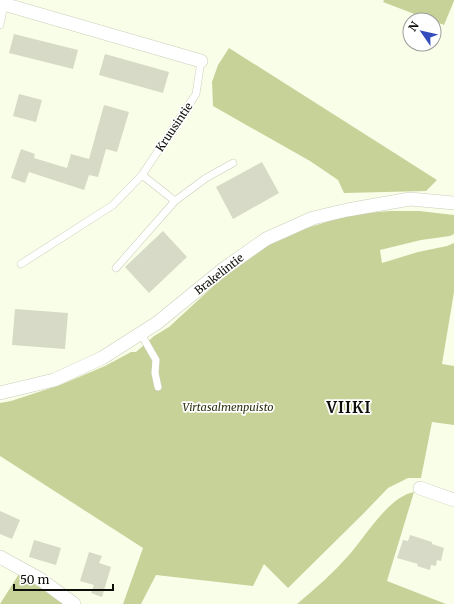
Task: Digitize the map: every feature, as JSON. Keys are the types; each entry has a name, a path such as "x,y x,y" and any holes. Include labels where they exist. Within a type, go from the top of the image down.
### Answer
{"street":[{"name":"Kruusintie","path":"2,4 201,61"},
{"name":"Brakelintie","path":"0,393 54,380 102,358 157,323 222,270 266,239 313,218 410,199 454,203"},
{"path":"420,488 454,500"},
{"path":"0,557 40,579 74,604"}],"lane":[{"path":"0,25 2,4"},
{"name":"Kruusintie","path":"21,264 113,205 142,175 196,94 201,61"},
{"path":"116,268 175,201 206,178 233,163"},
{"path":"142,175 175,201"},
{"path":"141,334 156,360 155,373 158,387"}],"green space":[{"path":"384,0 454,0 444,25 442,24 442,12 409,12 383,2"},
{"path":"229,48 437,180 426,191 344,193 338,180 310,161 213,106 212,82 218,65"},
{"name":"Virtasalmenpuisto","path":"390,211 419,211 454,215 454,234 450,236 421,240 380,250 382,263 454,243 454,292 442,364 454,366 454,425 432,422 421,478 408,478 388,488 288,588 264,564 253,586 156,575 141,604 123,604 143,548 0,456 0,403 11,401 60,385 105,366 131,352 136,352 154,336 169,327 220,280 250,256 278,240 300,230 353,214"},
{"path":"414,492 387,581 446,604 297,604 324,581 343,562 386,509 404,495"},
{"path":"19,574 65,604 0,604"}],"building":[{"path":"14,34 78,50 73,69 9,53"},
{"path":"105,54 169,72 163,93 99,75"},
{"path":"19,94 42,100 36,122 13,116"},
{"path":"104,105 129,112 117,152 106,149 98,177 89,175 84,190 29,172 25,183 11,178 21,149 35,154 34,158 67,168 71,154 89,159"},
{"path":"262,162 279,193 233,219 216,187"},
{"path":"163,231 187,257 149,293 125,267"},
{"path":"15,309 68,313 65,349 12,345"},
{"path":"0,511 20,520 12,539 0,534"},
{"path":"410,535 432,542 432,544 444,548 441,561 437,560 436,566 431,565 430,570 417,566 418,564 397,558 403,540 408,541"},
{"path":"34,540 61,548 56,565 29,557"},
{"path":"89,552 102,556 99,563 111,567 102,597 91,593 94,585 80,581"}],"district":[{"name":"VIIKI","path":"349,408"}]}
